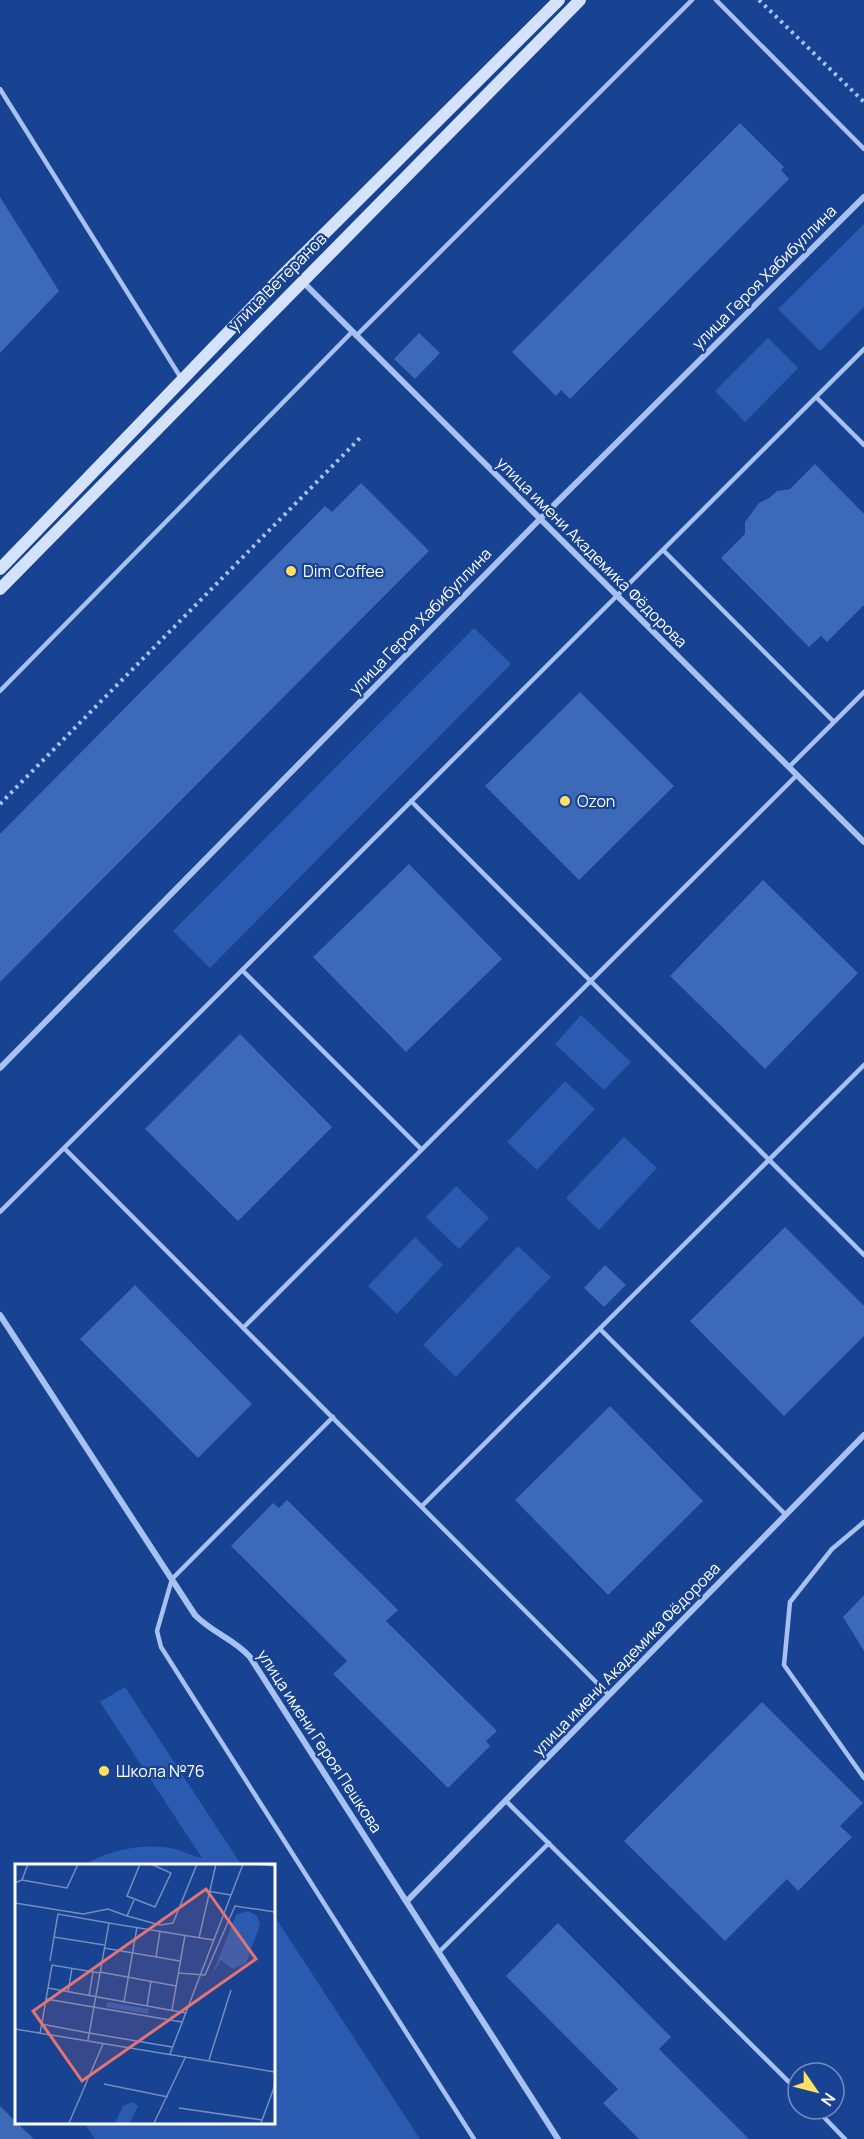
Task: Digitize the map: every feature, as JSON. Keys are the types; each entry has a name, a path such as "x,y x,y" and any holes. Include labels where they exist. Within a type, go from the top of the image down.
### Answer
{"street":[{"name":"улица Ветеранов","path":"0,569 285,273 559,0"},
{"name":"улица Ветеранов","path":"0,589 580,0"},
{"name":"улица Героя Хабибуллина","path":"0,1068 540,519 864,197"},
{"name":"улица имени Академика Фёдорова","path":"302,281 864,842"},
{"name":"улица имени Героя Пешкова","path":"0,1315 195,1615 203,1623 243,1648 250,1657 558,2139"},
{"name":"улица имени Академика Фёдорова","path":"407,1901 864,1435"}],"lane":[{"path":"0,691 354,334 692,0"},
{"path":"716,0 864,149"},
{"path":"0,89 182,380"},
{"path":"0,1212 864,349"},
{"path":"816,397 864,445"},
{"path":"663,550 834,722"},
{"path":"789,767 864,692"},
{"path":"243,1328 797,775"},
{"path":"411,801 864,1255"},
{"path":"242,970 421,1149"},
{"path":"422,1506 864,1065"},
{"path":"64,1148 609,1695"},
{"path":"600,1329 786,1515"},
{"path":"333,1417 172,1580 157,1631 161,1647 474,2139"},
{"path":"864,1522 832,1549 790,1602 784,1665 864,1778"},
{"path":"506,1801 786,2079"},
{"path":"440,1952 549,1843"},
{"path":"826,2121 841,2138"}],"path":[{"path":"759,0 864,102"},
{"path":"0,804 360,438"}],"shaded area":[{"path":"864,224 864,307 820,351 778,309"},
{"path":"768,338 798,368 745,422 715,391"},
{"path":"474,628 511,664 210,968 173,931"},
{"path":"581,1015 631,1062 604,1090 555,1044"},
{"path":"565,1081 595,1109 537,1170 507,1142"},
{"path":"624,1137 657,1168 599,1230 566,1198"},
{"path":"456,1186 489,1218 459,1249 426,1217"},
{"path":"415,1237 443,1265 397,1314 368,1286"},
{"path":"518,1246 551,1277 456,1377 423,1345"},
{"path":"125,1687 241,1864 85,1864 115,1852 151,1846 176,1849 202,1858 100,1702"},
{"path":"274,1916 420,2139 95,2139 85,2124 274,2124"}],"building":[{"path":"740,123 784,167 781,170 789,179 570,399 561,390 556,396 512,352"},
{"path":"0,197 59,291 0,353"},
{"path":"419,333 440,353 415,379 394,359"},
{"path":"815,464 864,514 864,605 827,642 821,636 809,647 721,558 745,534 745,522 759,503 777,491 790,489"},
{"path":"361,483 429,551 0,982 0,834 325,506 332,512"},
{"path":"580,692 674,786 579,880 485,786"},
{"path":"409,864 502,959 406,1052 313,957"},
{"path":"763,880 858,973 765,1069 670,976"},
{"path":"240,1034 332,1127 238,1221 145,1129"},
{"path":"785,1227 864,1306 864,1336 784,1416 690,1321"},
{"path":"605,1265 626,1285 604,1307 584,1288"},
{"path":"135,1285 252,1404 198,1458 80,1339"},
{"path":"610,1406 703,1501 608,1595 515,1500"},
{"path":"287,1500 398,1610 386,1621 497,1731 486,1741 490,1746 448,1788 333,1674 347,1661 231,1546 273,1503 279,1508"},
{"path":"864,1595 864,1651 843,1617"},
{"path":"762,1702 863,1803 840,1826 852,1837 798,1891 787,1879 725,1941 624,1841"},
{"path":"558,1923 671,2037 659,2049 749,2139 639,2139 603,2103 618,2089 506,1976"},
{"path":"0,2106 15,2121 15,2124 18,2124 34,2139 0,2139"}],"place":[{"name":"Dim Coffee","path":"291,571"},
{"name":"Ozon","path":"565,801"},
{"name":"Школа №76","path":"104,1771"}]}
